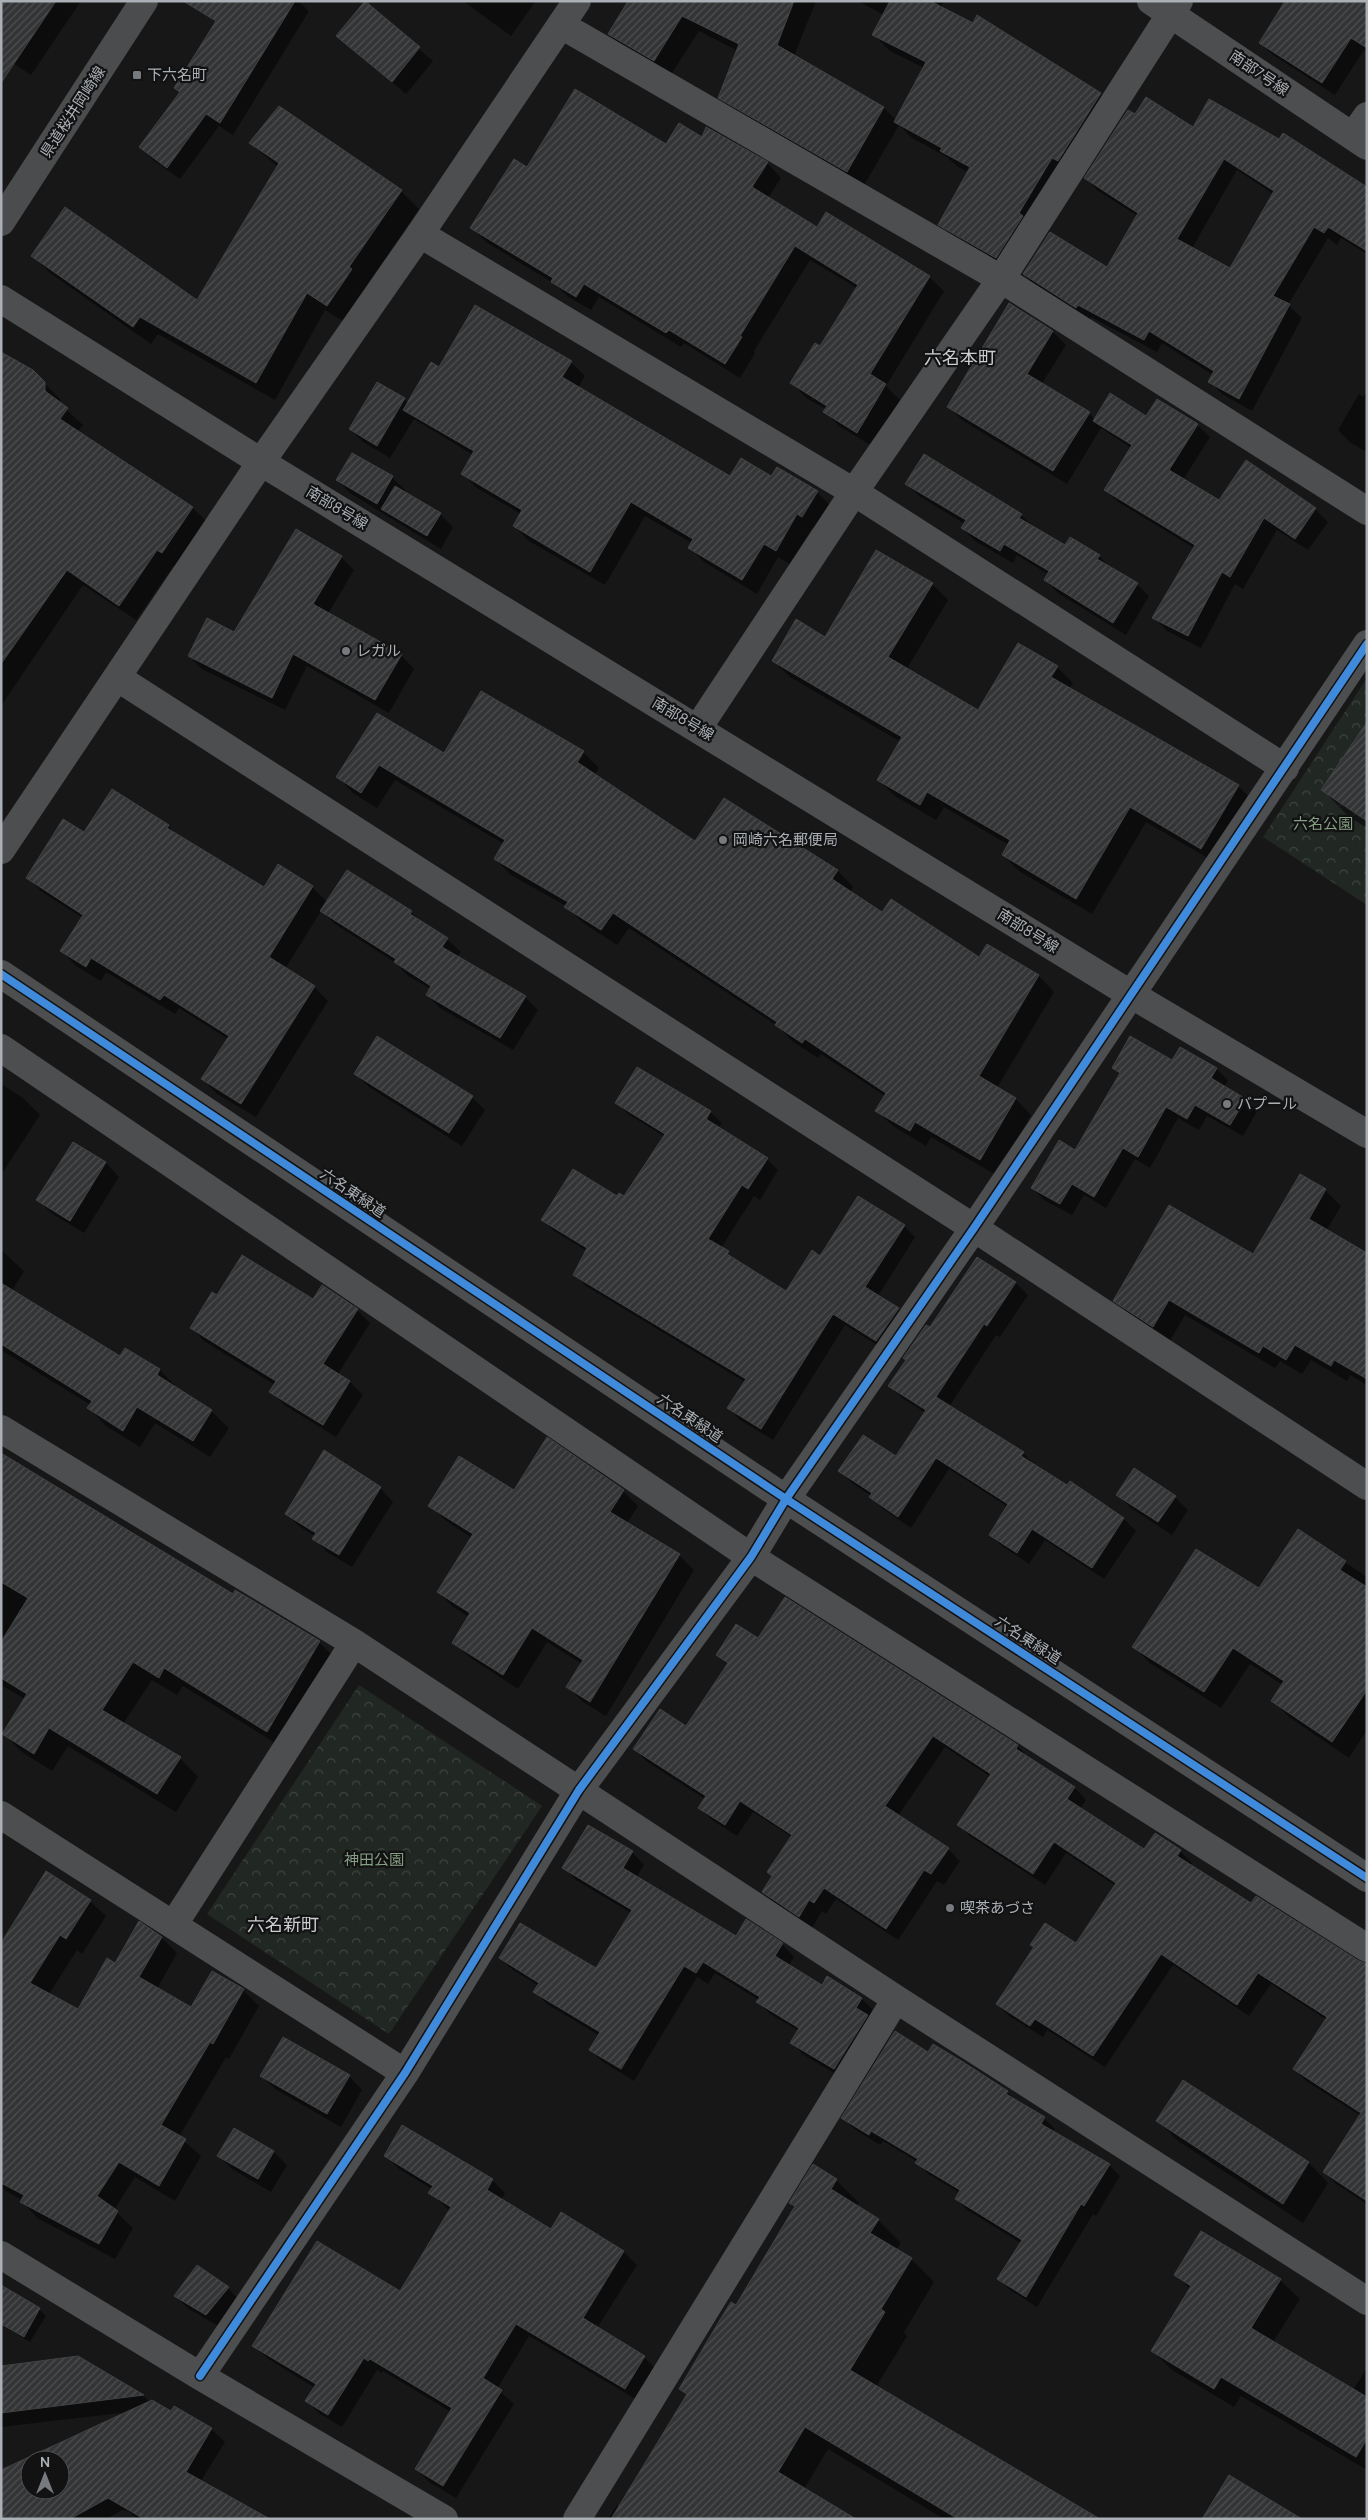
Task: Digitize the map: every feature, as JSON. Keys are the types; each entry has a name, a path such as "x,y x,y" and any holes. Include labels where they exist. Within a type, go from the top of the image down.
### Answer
{"main road":[{"name":"県道桜井岡崎線","path":"1,222 144,1"}],"street":[{"path":"1,850 262,462 420,234 577,1"},
{"path":"698,728 854,492 1001,279 1167,5"},
{"name":"南部7号線","path":"1167,5 1362,133"},
{"path":"561,25 1001,279 1367,511"},
{"path":"420,234 854,492 1285,768"},
{"name":"南部8号線","path":"1,299 262,462 1132,995 1367,1134"},
{"path":"200,2376 405,2073 579,1790 751,1557 786,1498 974,1228 1367,644"},
{"path":"118,678 974,1228 1367,1486"},
{"name":"六名東緑道","path":"1,974 786,1498 1367,1878"},
{"path":"1,1048 751,1557 1367,1948"},
{"path":"1,1429 354,1643 896,1999 1367,2300"},
{"path":"174,1924 354,1643"},
{"path":"1,1815 405,2073"},
{"path":"577,2519 896,1999"},
{"path":"1,2255 200,2376 444,2519"}],"green space":[{"name":"六名公園","path":"1367,678 1367,905 1263,837"},
{"name":"神田公園","path":"359,1685 542,1806 389,2034 207,1914"}],"building":[{"path":"1,1 56,1 1,83"},
{"path":"183,1 295,1 220,123 206,114 167,168 139,147 180,92 174,88 216,21"},
{"path":"365,1 420,47 392,82 336,36"},
{"path":"628,1 794,1 777,45 884,107 847,172 718,98 739,44 682,16 654,61 608,34"},
{"path":"890,1 930,1 973,23 977,15 1101,93 1058,161 1052,158 1019,213 1023,216 996,258 938,225 970,167 940,151 942,148 894,122 926,62 872,35"},
{"path":"1285,1 1367,1 1367,48 1351,38 1322,83 1259,43"},
{"path":"575,89 666,144 679,123 702,137 706,127 768,162 752,187 817,227 826,212 930,276 870,374 886,384 857,433 823,412 827,406 790,383 815,343 820,346 858,285 795,246 725,364 669,330 666,333 584,284 576,297 551,282 553,278 470,228 514,159 527,167"},
{"path":"1146,97 1193,127 1209,99 1279,139 1283,133 1367,187 1367,251 1328,227 1324,233 1314,227 1273,296 1290,304 1239,399 1208,382 1214,371 1149,331 1144,340 1078,305 1076,308 1023,274 1050,232 1107,267 1138,213 1084,178 1128,110 1135,114","holes":["1224,159 1274,191 1230,268 1177,239"]},
{"path":"279,106 402,190 349,267 352,269 327,306 307,293 256,383 140,317 133,327 31,256 65,207 197,300 279,163 249,143"},
{"path":"1009,303 1053,331 1027,374 1090,412 1053,471 947,407"},
{"path":"475,305 572,361 562,377 730,476 741,458 771,476 777,467 818,491 802,517 797,514 776,551 764,544 742,580 688,548 693,539 631,502 590,572 513,526 522,510 461,474 474,451 403,410 431,362 439,367"},
{"path":"1,352 33,370 45,382 45,391 68,408 60,419 193,507 162,553 157,550 119,606 67,570 1,664"},
{"path":"377,382 405,398 377,446 349,429"},
{"path":"1110,393 1146,416 1157,399 1198,424 1169,470 1219,500 1246,460 1316,508 1295,539 1264,518 1230,577 1222,572 1188,636 1152,618 1195,545 1104,490 1132,445 1093,421"},
{"path":"352,453 393,476 377,504 336,480"},
{"path":"924,454 1022,514 1019,518 1065,545 1070,537 1100,555 1097,559 1138,583 1113,623 1044,580 1049,571 1004,544 1000,551 961,528 966,520 905,484"},
{"path":"395,486 441,513 427,536 381,509"},
{"path":"296,529 342,556 313,604 402,654 375,700 293,654 272,698 188,656 207,618 234,632"},
{"path":"876,550 933,583 888,657 978,710 1018,643 1058,666 1051,677 1239,785 1201,849 1130,807 1076,899 1002,855 1010,840 927,792 920,805 877,780 902,737 772,661 796,619 825,637"},
{"path":"481,691 584,751 577,762 695,841 724,798 838,870 832,879 882,912 891,899 979,957 987,944 1039,975 979,1076 1016,1098 980,1160 915,1122 910,1131 875,1111 886,1093 805,1039 802,1043 775,1025 777,1022 613,913 601,930 564,907 568,902 494,859 505,840 379,765 361,793 336,777 377,713 444,753"},
{"path":"1367,722 1367,821 1321,790"},
{"path":"112,789 169,825 167,828 264,887 278,864 313,886 269,957 315,986 241,1104 201,1079 229,1036 164,995 160,1000 91,958 86,967 60,951 83,915 26,878 63,819 84,832"},
{"path":"347,870 412,911 410,914 448,938 442,947 526,996 500,1038 426,995 431,986 394,962 396,959 320,911"},
{"path":"377,1036 473,1096 449,1133 354,1074"},
{"path":"1130,1036 1172,1060 1180,1047 1217,1068 1211,1078 1246,1099 1230,1125 1195,1105 1187,1119 1166,1107 1138,1157 1123,1148 1094,1197 1072,1184 1060,1204 1031,1188 1059,1140 1075,1150 1120,1073 1112,1068"},
{"path":"637,1067 711,1111 706,1119 768,1158 748,1189 742,1185 708,1239 729,1251 727,1254 786,1291 812,1250 820,1256 858,1196 905,1225 865,1287 899,1308 876,1341 833,1314 761,1429 727,1408 746,1379 573,1275 587,1248 541,1220 573,1169 617,1196 619,1193 624,1196 665,1134 615,1103"},
{"path":"73,1142 106,1162 70,1221 36,1200"},
{"path":"1300,1174 1326,1189 1309,1219 1367,1253 1367,1379 1334,1360 1331,1366 1295,1345 1286,1360 1263,1346 1259,1353 1169,1300 1153,1327 1113,1301 1169,1205 1253,1254"},
{"path":"242,1255 313,1299 322,1285 358,1309 323,1364 350,1381 323,1425 269,1392 276,1381 190,1328 212,1292 217,1295"},
{"path":"977,1257 1016,1282 987,1326 984,1324 936,1397 1024,1452 1021,1456 1067,1485 1070,1481 1124,1518 1092,1568 1032,1529 1017,1553 989,1535 1008,1504 936,1458 898,1517 869,1497 872,1493 838,1471 863,1435 896,1456 926,1410 888,1386 906,1360 903,1358 926,1325 930,1327"},
{"path":"1,1283 120,1356 125,1348 160,1369 157,1375 212,1410 193,1441 137,1407 123,1431 87,1408 92,1401 1,1344"},
{"path":"547,1437 624,1490 610,1512 680,1554 590,1702 566,1687 583,1660 532,1628 503,1675 452,1643 470,1613 437,1592 473,1534 428,1506 459,1456 514,1490"},
{"path":"324,1450 381,1487 339,1555 312,1539 316,1533 285,1514"},
{"path":"1,1453 233,1594 235,1590 320,1641 267,1732 164,1668 159,1678 133,1662 102,1710 181,1757 157,1794 49,1728 34,1754 2,1734 27,1694 1,1678 1,1642 28,1598 1,1582"},
{"path":"1134,1468 1176,1496 1158,1522 1116,1495"},
{"path":"1298,1529 1346,1561 1340,1570 1367,1587 1367,1690 1332,1742 1271,1701 1284,1681 1233,1648 1204,1692 1132,1647 1196,1549 1259,1588"},
{"path":"785,1597 1018,1745 1016,1749 1075,1787 1067,1799 1144,1849 1155,1833 1181,1850 1177,1856 1251,1903 1256,1896 1359,1961 1367,1964 1367,2201 1323,2172 1361,2113 1293,2069 1327,2017 1258,1973 1237,2005 1161,1954 1093,2056 1035,2019 1030,2026 996,2004 1034,1947 1030,1945 1045,1923 1076,1943 1116,1883 1054,1842 1033,1874 957,1825 991,1774 933,1736 885,1806 949,1848 931,1874 924,1870 886,1929 824,1888 814,1903 809,1900 799,1917 762,1892 772,1876 767,1872 792,1835 740,1801 725,1825 698,1808 706,1796 633,1749 660,1709 686,1726 728,1663 716,1655 736,1624 758,1638"},
{"path":"588,1825 633,1851 623,1868 736,1936 746,1919 783,1943 775,1956 822,1985 827,1976 862,1998 856,2008 868,2015 834,2069 790,2043 799,2028 756,2002 760,1997 703,1962 696,1973 684,1966 621,2069 589,2050 600,2032 533,1992 539,1983 499,1958 520,1923 596,1968 632,1910 562,1868"},
{"path":"46,1871 91,1900 66,1939 60,1935 30,1983 78,2009 107,1958 115,1963 139,1921 162,1937 139,1977 191,2007 212,1971 244,1989 213,2044 210,2042 161,2125 186,2139 159,2186 119,2162 97,2196 118,2211 99,2244 20,2202 24,2195 1,2183 1,1943"},
{"path":"895,2031 928,2052 933,2044 963,2062 1008,2091 1006,2094 1045,2117 1041,2124 1110,2164 1084,2206 1081,2204 1026,2297 997,2279 1022,2240 955,2199 960,2190 915,2163 918,2159 871,2131 869,2135 841,2118"},
{"path":"283,2037 350,2075 327,2114 260,2076"},
{"path":"1183,2080 1309,2162 1283,2204 1156,2121"},
{"path":"402,2125 493,2179 487,2190 551,2229 561,2212 624,2251 583,2318 645,2356 625,2389 516,2324 483,2378 502,2390 443,2486 415,2469 452,2408 370,2359 368,2361 364,2358 328,2415 305,2401 316,2384 252,2346 317,2241 400,2291 451,2207 428,2193 433,2186 384,2156"},
{"path":"234,2128 274,2151 258,2179 217,2156"},
{"path":"813,2164 837,2179 831,2189 879,2219 870,2233 912,2258 881,2309 885,2312 850,2370 1100,2519 958,2519 805,2427 778,2472 856,2519 611,2519 687,2394 679,2389 731,2302 736,2305 795,2206 789,2203"},
{"path":"1201,2231 1281,2279 1251,2328 1367,2397 1367,2439 1356,2457 1221,2377 1214,2389 1151,2351 1191,2286 1174,2275"},
{"path":"197,2265 229,2287 206,2315 174,2296"},
{"path":"1,2285 40,2308 24,2337 1,2324"},
{"path":"78,2356 144,2395 1,2413 1,2366"},
{"path":"152,2400 171,2411 174,2406 212,2428 186,2472 270,2519 144,2519 108,2498 70,2519 1,2519 1,2470 20,2461 20,2500 70,2500 70,2450 44,2450"},
{"path":"1229,2475 1302,2519 1202,2519"}],"cycle path":[{"path":"200,2376 405,2073 579,1790 751,1557 786,1499 974,1228 1367,644"},
{"path":"1,974 786,1499 1367,1878"}],"place":[{"name":"下六名町","path":"137,75"},
{"name":"レガル","path":"346,651"},
{"name":"岡崎六名郵便局","path":"723,840"},
{"name":"バプール","path":"1227,1104"},
{"name":"喫茶あづさ","path":"950,1908"}],"district":[{"name":"六名本町","path":"960,358"},
{"name":"六名新町","path":"283,1925"}]}
